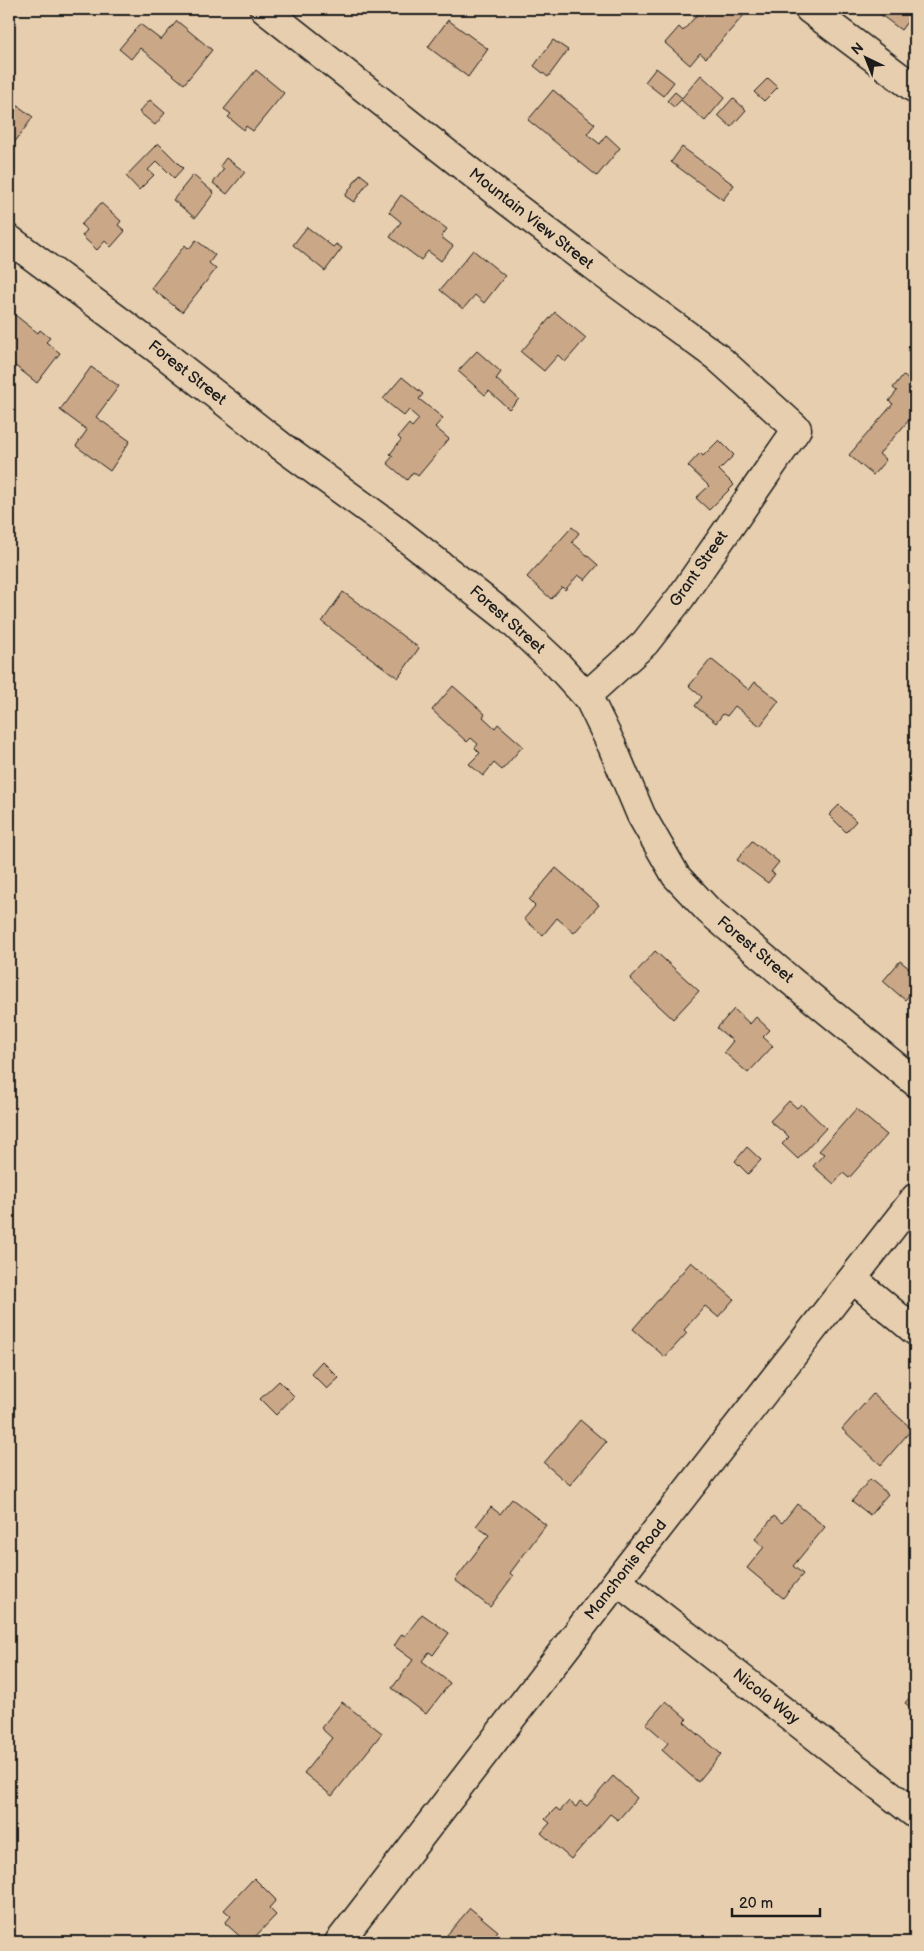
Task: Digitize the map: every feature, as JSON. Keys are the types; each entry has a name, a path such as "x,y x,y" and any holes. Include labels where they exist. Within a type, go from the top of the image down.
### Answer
{"street":[{"name":"Mountain View Street","path":"264,9 518,209 717,358 796,429"},
{"path":"809,9 914,88"},
{"name":"Forest Street","path":"9,239 156,348 281,446 391,526 509,619 558,665 586,696 612,746 641,815 676,876 708,910 915,1082"},
{"name":"Grant Street","path":"586,696 645,643 681,597 796,429"},
{"name":"Manchonis Road","path":"339,1942 915,1198"},
{"path":"853,1278 915,1330"},
{"name":"Nicola Way","path":"617,1581 915,1814"}],"building":[{"path":"702,9 738,9 744,15 706,58 700,53 690,65 665,43 679,27 683,31"},
{"path":"873,9 915,9 915,11 901,30"},
{"path":"448,20 488,49 468,77 428,47"},
{"path":"177,21 212,50 184,84 140,48 131,59 119,49 140,24 161,40"},
{"path":"553,40 568,50 548,77 534,66"},
{"path":"656,68 674,82 663,96 645,82"},
{"path":"256,70 284,93 253,131 246,126 244,130 228,117 231,114 224,109"},
{"path":"701,75 725,97 705,121 681,100 674,107 667,101 675,92 682,98"},
{"path":"768,78 778,87 764,101 754,92"},
{"path":"553,90 595,124 587,134 600,144 606,135 620,148 597,176 528,120"},
{"path":"733,98 746,110 731,127 718,115"},
{"path":"10,100 33,117 9,150 9,102"},
{"path":"150,100 165,113 155,125 139,112"},
{"path":"158,143 183,168 174,178 157,161 148,170 154,175 139,190 126,176"},
{"path":"682,147 734,185 723,200 671,162"},
{"path":"226,158 245,172 227,194 213,183 224,169 220,166"},
{"path":"360,174 369,181 354,202 345,196"},
{"path":"193,175 214,193 195,218 173,200"},
{"path":"401,195 447,229 441,237 453,246 441,261 428,251 421,260 390,237 401,222 389,212"},
{"path":"101,203 121,221 118,225 125,231 111,247 105,241 97,250 82,236 87,230 81,225"},
{"path":"307,227 333,247 336,244 342,248 325,271 293,245"},
{"path":"196,240 215,255 209,263 216,269 182,312 151,288 185,245 189,249"},
{"path":"473,250 505,276 484,303 475,295 463,309 440,290"},
{"path":"555,312 586,338 565,362 558,355 544,371 521,352"},
{"path":"15,315 38,333 40,330 50,338 46,342 60,353 37,383 9,361 9,322"},
{"path":"477,351 501,372 496,379 519,399 509,409 489,391 485,395 458,371"},
{"path":"91,367 119,386 96,417 130,441 110,471 76,446 87,430 60,410"},
{"path":"903,375 915,386 915,423 910,419 879,454 886,460 873,475 849,455 893,404 889,401 897,391 893,388"},
{"path":"402,377 423,394 419,399 443,418 435,427 449,439 418,476 413,472 407,480 387,463 393,456 390,454 401,440 398,437 409,424 412,427 419,419 409,410 404,416 383,399"},
{"path":"719,440 734,455 719,470 734,485 709,510 696,498 709,486 688,466 700,453 703,456"},
{"path":"572,527 579,533 572,542 598,565 585,580 578,575 565,590 562,587 551,599 527,577"},
{"path":"343,592 419,648 398,678 322,622"},
{"path":"711,659 749,690 755,682 779,701 760,726 735,706 727,716 723,714 716,723 695,706 702,697 689,686"},
{"path":"453,686 485,714 483,717 495,728 498,724 523,746 502,770 494,763 483,776 469,764 480,753 475,748 478,744 471,738 467,742 432,710"},
{"path":"839,805 856,821 846,832 829,815"},
{"path":"752,841 779,862 771,872 775,874 768,883 737,860"},
{"path":"556,868 599,905 574,933 557,918 543,935 524,919 535,906 529,900"},
{"path":"655,951 699,991 673,1019 630,979"},
{"path":"900,961 915,973 915,988 905,1000 883,981"},
{"path":"734,1009 750,1024 756,1017 770,1030 763,1037 773,1046 748,1073 724,1052 733,1041 717,1028"},
{"path":"789,1101 797,1108 801,1104 826,1128 798,1159 782,1144 789,1137 770,1121"},
{"path":"856,1109 887,1135 849,1178 843,1173 834,1184 813,1166 824,1154 819,1151"},
{"path":"747,1147 761,1160 748,1174 735,1161"},
{"path":"691,1262 734,1299 718,1317 705,1306 684,1330 687,1333 665,1357 633,1329"},
{"path":"322,1361 339,1378 327,1389 311,1373"},
{"path":"279,1381 294,1396 276,1415 260,1399"},
{"path":"873,1394 912,1429 881,1465 842,1429"},
{"path":"580,1420 606,1442 570,1485 544,1463"},
{"path":"870,1479 888,1494 870,1515 852,1501"},
{"path":"512,1499 546,1525 510,1573 513,1576 490,1607 455,1580 489,1535 476,1526 491,1507 500,1514"},
{"path":"797,1504 825,1527 793,1566 803,1574 783,1598 747,1568 764,1547 755,1539 774,1516 782,1523"},
{"path":"422,1614 449,1633 433,1655 429,1652 422,1661 450,1683 426,1714 392,1688 413,1660 394,1646 402,1634 405,1636"},
{"path":"915,1691 915,1711 905,1703"},
{"path":"666,1701 687,1719 684,1722 721,1754 698,1782 662,1750 668,1743 646,1724"},
{"path":"342,1702 382,1733 332,1796 304,1773 332,1738 321,1728"},
{"path":"613,1776 637,1798 618,1820 610,1814 571,1859 541,1833 550,1823 545,1819 556,1808 560,1811 569,1801 576,1807 580,1801 587,1806"},
{"path":"254,1878 276,1900 269,1908 276,1915 250,1942 246,1942 225,1923 231,1916 224,1910"},
{"path":"470,1908 498,1931 488,1942 441,1942"}]}
